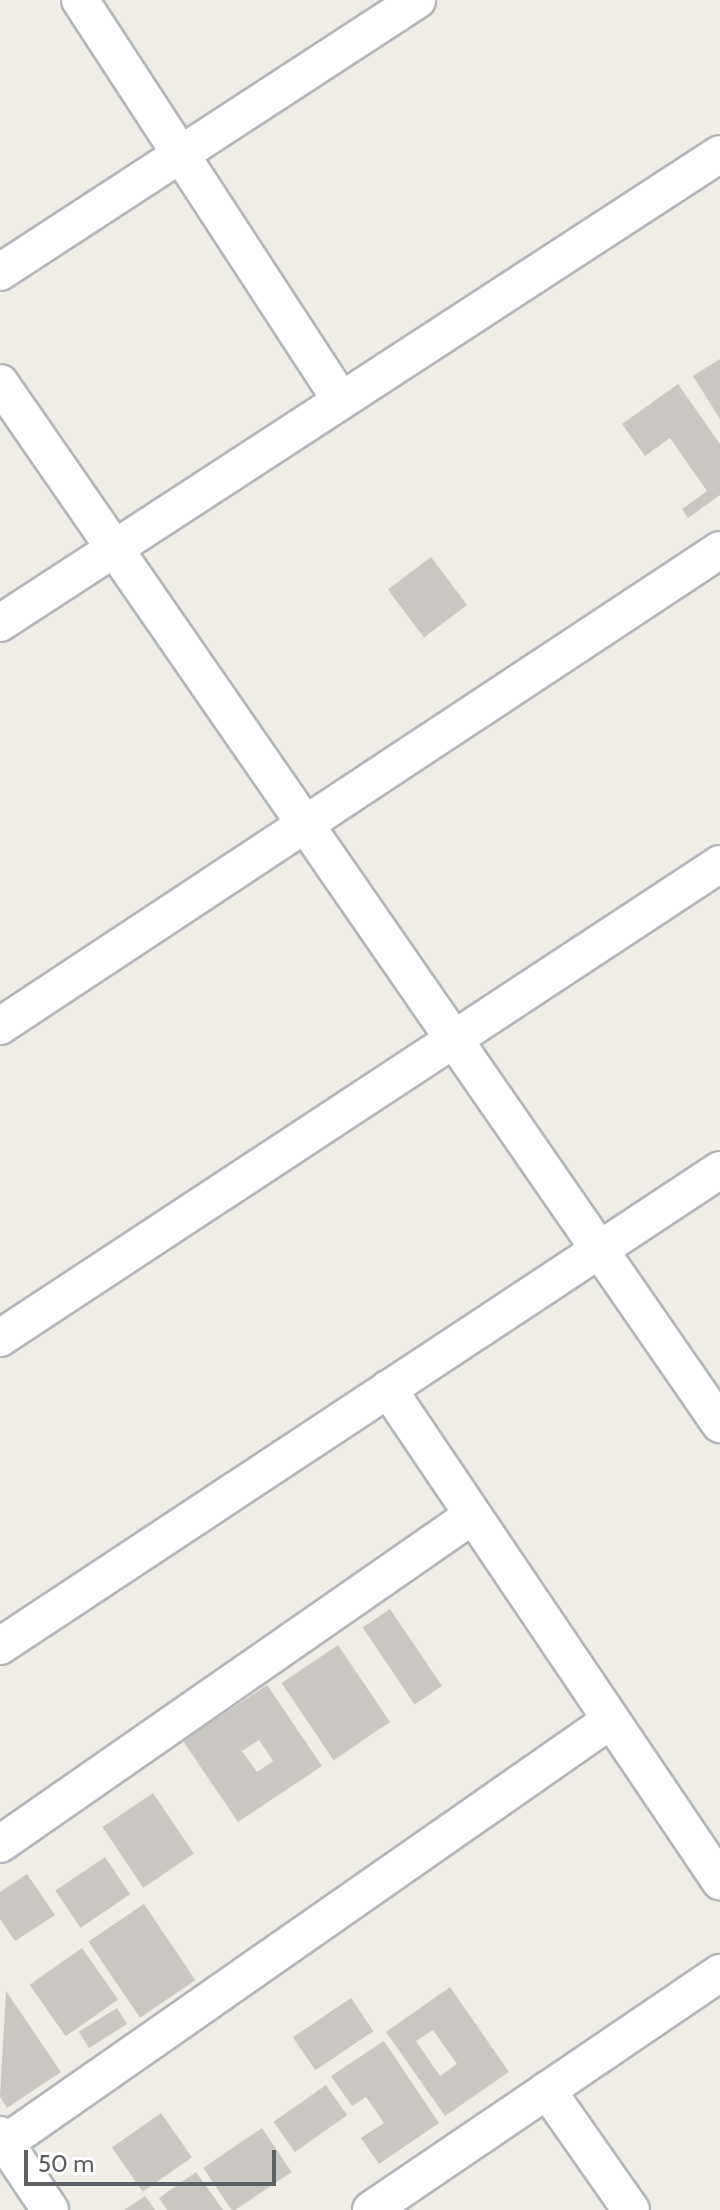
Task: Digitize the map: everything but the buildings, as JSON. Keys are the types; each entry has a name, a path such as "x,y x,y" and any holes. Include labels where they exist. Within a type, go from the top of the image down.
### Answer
{"street":[{"path":"80,0 341,401"},
{"path":"0,272 404,4"},
{"path":"0,623 720,154"},
{"path":"0,383 110,551 720,1424"},
{"path":"0,1026 720,550"},
{"path":"0,1338 720,864"},
{"path":"0,1646 720,1170"},
{"path":"388,1389 720,1881"},
{"path":"0,1844 473,1515"},
{"path":"50,2210 3,2139 611,1720"},
{"path":"371,2210 720,1973"},
{"path":"547,2090 631,2210"}]}
